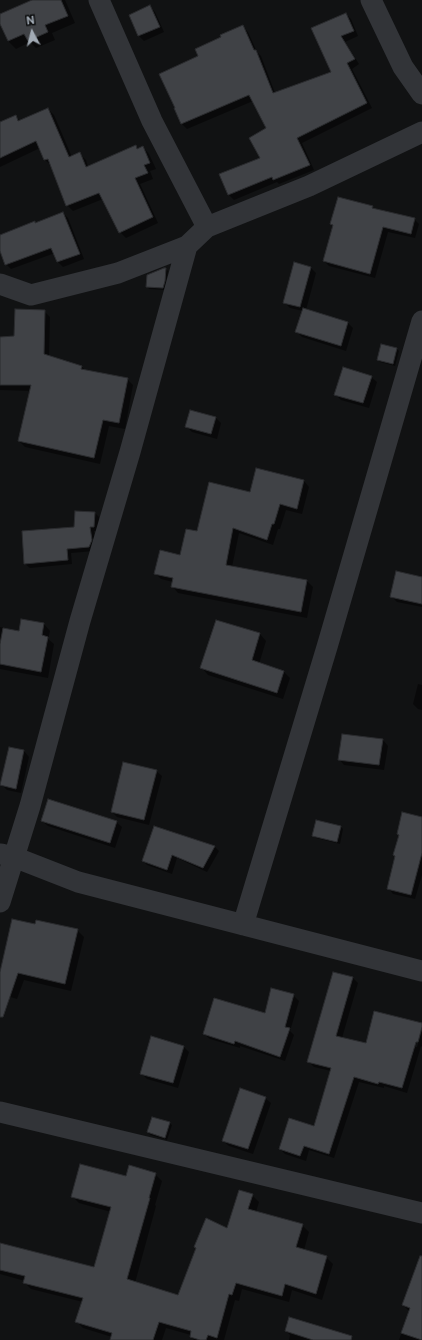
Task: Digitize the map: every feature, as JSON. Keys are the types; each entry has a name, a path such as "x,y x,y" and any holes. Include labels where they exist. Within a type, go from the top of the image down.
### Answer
{"street":[{"path":"99,0 152,121 207,227"},
{"path":"371,0 403,67 422,94"},
{"path":"0,284 31,295 118,273 187,246 207,227 309,186 422,132"},
{"path":"0,902 7,855 30,806 80,621 130,452 187,246"},
{"path":"243,925 327,647 422,321"},
{"path":"7,855 78,882 422,972"},
{"path":"0,1112 422,1212"}],"building":[{"path":"32,0 61,0 68,16 45,25 48,32 28,41 24,34 8,41 0,24 0,14"},
{"path":"150,5 160,27 138,36 129,15"},
{"path":"346,13 354,31 341,36 355,59 347,63 367,103 297,138 310,165 273,180 272,177 228,195 219,174 260,158 249,138 266,128 249,95 181,124 159,74 198,56 195,49 221,37 220,35 243,25 254,50 256,50 273,93 331,72 311,28"},
{"path":"48,108 69,157 80,152 86,167 136,145 137,149 143,146 150,163 144,165 148,173 135,178 153,217 119,233 99,193 66,206 48,159 44,160 36,141 0,158 0,122 16,115 18,121"},
{"path":"338,197 373,206 372,208 415,218 411,234 383,227 370,274 323,261 333,225 330,224"},
{"path":"63,212 80,254 57,262 51,248 5,265 0,251 0,235"},
{"path":"294,262 311,267 300,307 283,303"},
{"path":"166,268 163,288 146,287 147,275"},
{"path":"303,308 348,322 341,346 295,332"},
{"path":"15,309 45,310 44,354 82,366 81,369 128,378 119,423 103,420 94,458 18,441 31,385 0,385 0,337 14,336"},
{"path":"381,344 397,348 393,364 377,360"},
{"path":"343,367 372,376 363,403 334,395"},
{"path":"190,410 216,417 211,434 185,427"},
{"path":"256,468 304,480 297,509 280,504 267,540 233,528 226,565 307,580 301,612 171,587 173,578 154,574 160,550 180,555 186,529 197,531 209,482 250,492"},
{"path":"75,511 95,512 94,527 90,527 92,540 89,547 67,549 68,560 24,564 22,531 74,527"},
{"path":"396,571 422,577 422,604 390,597"},
{"path":"21,619 44,623 42,635 48,637 41,672 0,664 0,644 3,628 19,631"},
{"path":"216,620 260,633 252,660 284,671 277,693 200,668"},
{"path":"342,734 383,739 379,765 338,760"},
{"path":"9,747 24,750 16,789 0,785"},
{"path":"123,762 157,770 144,820 111,812"},
{"path":"48,799 117,821 110,843 41,821"},
{"path":"402,812 422,817 422,853 411,895 387,889 395,856 393,855 399,835 397,834"},
{"path":"316,820 341,826 337,842 312,836"},
{"path":"154,826 215,846 203,868 172,855 167,870 142,861"},
{"path":"12,919 35,924 36,920 78,929 65,984 18,973 3,1017 0,1017 0,972"},
{"path":"333,972 353,977 336,1036 366,1043 374,1011 422,1023 422,1027 402,1088 379,1082 378,1084 354,1077 329,1154 304,1146 300,1156 279,1149 289,1118 314,1126 331,1068 307,1062"},
{"path":"271,988 294,994 285,1027 290,1028 280,1057 235,1041 234,1044 203,1034 214,998 265,1013"},
{"path":"151,1036 184,1046 173,1083 140,1074"},
{"path":"240,1088 266,1097 248,1149 222,1141"},
{"path":"152,1117 170,1122 165,1138 147,1132"},
{"path":"80,1164 126,1176 129,1165 156,1173 127,1279 178,1295 196,1248 194,1247 206,1218 227,1228 239,1190 253,1194 248,1209 303,1224 296,1247 327,1256 316,1294 285,1284 282,1296 236,1283 232,1295 229,1294 217,1338 208,1335 206,1340 190,1337 191,1331 159,1322 153,1340 110,1340 112,1333 75,1322 83,1298 23,1283 25,1276 0,1270 0,1243 94,1267 111,1207 71,1197"},
{"path":"420,1256 422,1256 422,1340 401,1333 410,1308 402,1305"},
{"path":"289,1317 352,1336 351,1340 313,1340 285,1331"}]}
